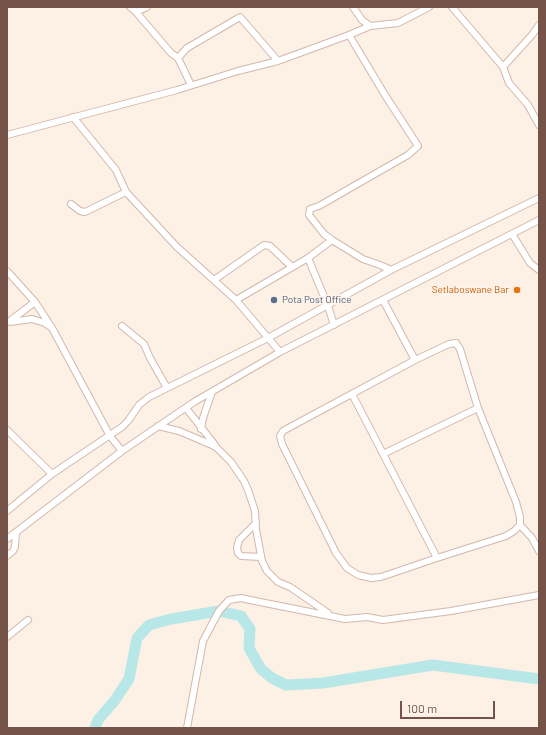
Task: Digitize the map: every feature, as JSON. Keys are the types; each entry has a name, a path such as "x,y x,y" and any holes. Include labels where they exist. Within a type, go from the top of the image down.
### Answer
{"street":[{"path":"130,7 136,12 171,54 178,58 191,85"},
{"path":"136,12 147,7"},
{"path":"352,7 362,20 370,26"},
{"path":"7,135 177,90 278,61 370,26 398,23 429,7"},
{"path":"452,7 503,67 509,83 528,105 539,125"},
{"path":"178,58 186,48 240,17 278,61"},
{"path":"503,67 539,25"},
{"path":"349,35 418,146 374,175 319,206 310,209 309,215 324,234 332,240 363,259 391,270"},
{"path":"73,117 116,170 126,192 177,247 236,300 280,352"},
{"path":"71,204 80,211 85,212 126,192"},
{"path":"7,511 52,474 110,436 128,421 144,400 268,338 391,270 539,198"},
{"path":"7,539 122,451 212,392 280,352 539,220"},
{"path":"512,234 530,263 539,270"},
{"path":"236,300 308,258 332,240"},
{"path":"214,280 264,245 270,246 292,267"},
{"path":"308,258 328,306 334,325"},
{"path":"7,271 35,302 52,328 110,436 122,451"},
{"path":"382,300 414,360"},
{"path":"8,323 35,302"},
{"path":"8,323 32,319 44,323 52,328"},
{"path":"122,326 144,344 167,388"},
{"path":"520,525 506,536 436,558 381,578 371,578 358,575 347,568 336,553 282,444 280,436 283,431 414,360 449,344 456,343 460,349 478,408 516,502 520,517 520,525 532,538 539,551"},
{"path":"201,429 203,418 212,392"},
{"path":"352,394 436,558"},
{"path":"186,408 201,429 231,462 244,481 252,500 261,557 269,575 331,615"},
{"path":"383,454 478,408"},
{"path":"158,426 179,431 217,448"},
{"path":"7,430 52,474"},
{"path":"256,523 239,540 237,548 238,553 242,556 261,557"},
{"path":"7,556 15,547 16,532"},
{"path":"187,728 203,641 215,618 229,600 241,598 345,618 367,617 375,620 383,620 451,611 539,594"},
{"path":"7,637 28,620"}],"waterway":[{"path":"95,728 98,720 115,700 129,679 137,638 149,625 171,619 219,611 241,616 250,629 249,648 261,669 272,678 286,685 323,683 433,665 539,679"}],"place":[{"name":"Setlaboswane Bar","path":"517,290"},
{"name":"Pota Post Office","path":"274,300"}]}
